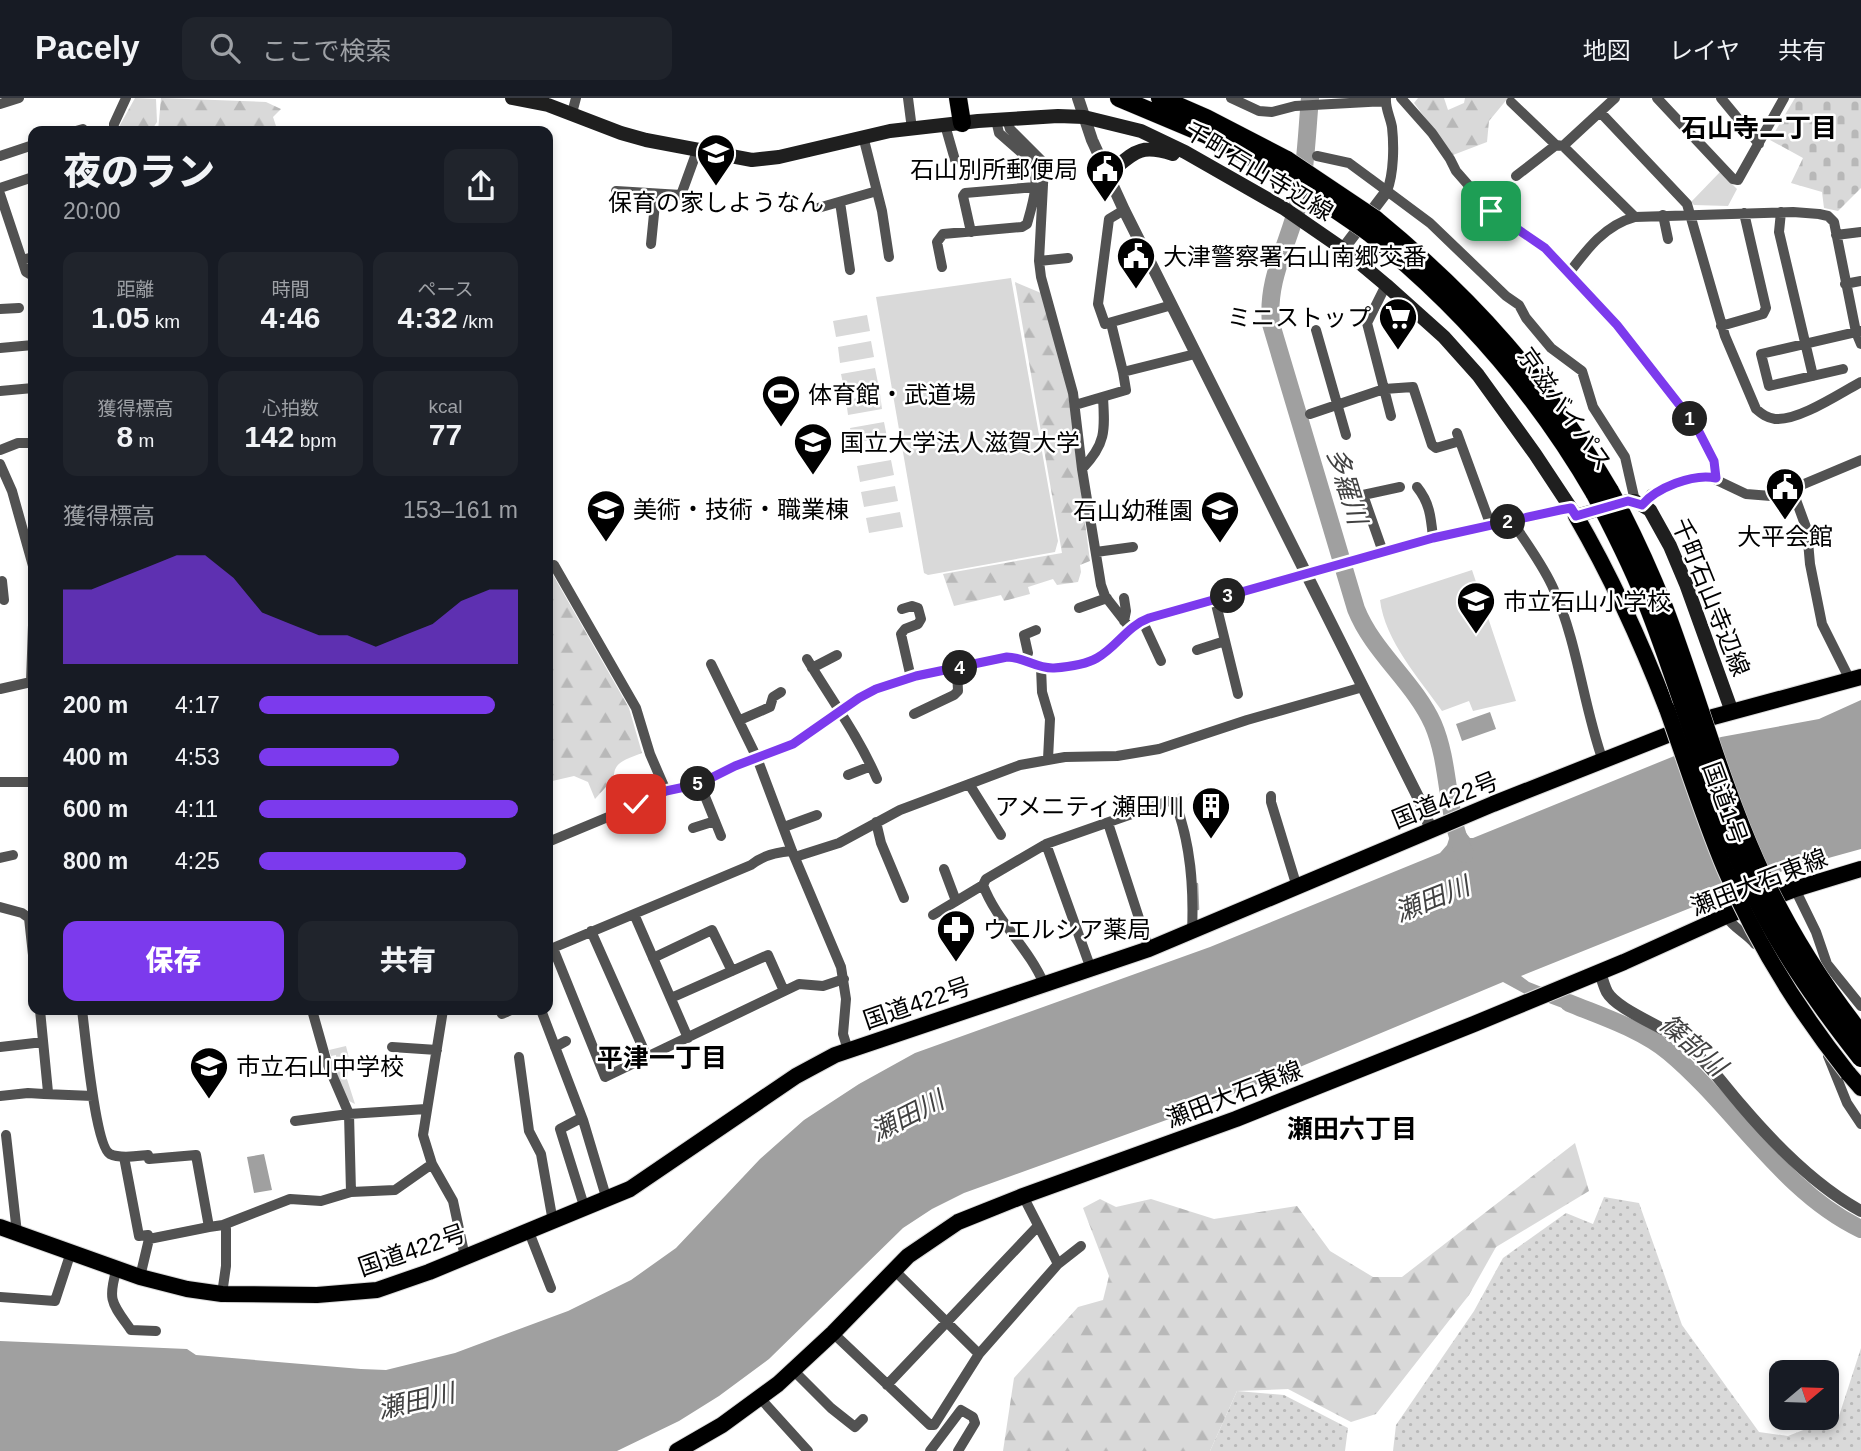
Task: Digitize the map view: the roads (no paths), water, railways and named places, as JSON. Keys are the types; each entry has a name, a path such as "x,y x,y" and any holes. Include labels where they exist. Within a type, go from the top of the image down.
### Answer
{"highway":[{"path":"954,124 958,98"},
{"name":"京滋バイパス","path":"1119,98 1286,168"},
{"name":"京滋バイパス","path":"1160,98 1219,124 1371,225 1492,348 1628,524 1662,603 1738,819 1756,862 1786,924 1861,1034"},
{"name":"京滋バイパス","path":"1602,492 1649,610 1721,817 1748,881 1803,981 1861,1058"}],"main road":[{"name":"千町石山寺辺線","path":"522,99 548,105 621,132 736,158 765,160 863,136 1001,120 1084,117 1141,131 1285,209 1343,249 1387,285 1444,337 1478,374 1573,512"},
{"path":"1108,174 1146,148 1208,165"},
{"path":"1573,512 1628,501 1638,503"},
{"name":"千町石山寺辺線","path":"1638,503 1656,519 1686,584 1732,712"},
{"name":"国道1号","path":"1573,512 1606,570 1638,639 1667,709 1715,844 1741,905 1793,997 1861,1088"},
{"name":"国道422号","path":"0,1227 140,1277 187,1289 222,1294 317,1295 358,1293 393,1286 607,1200 650,1177 796,1076 828,1058 1149,949 1464,816 1713,717 1855,678"},
{"name":"瀬田大石東線","path":"677,1451 706,1435 760,1398 793,1371 908,1256 942,1232 982,1212 1236,1119 1532,1001 1726,916 1795,889 1861,869"}],"street":[{"path":"114,126 126,98"},
{"path":"572,113 576,98"},
{"path":"908,98 912,129"},
{"path":"1078,98 1124,210 1195,354 1420,801 1438,827"},
{"path":"1231,98 1259,111 1272,112 1299,106 1386,99 1392,129 1390,182 1387,191 1343,249"},
{"path":"1258,98 1259,111"},
{"path":"1401,98 1432,133 1456,171 1491,211 1545,248 1617,325 1696,426 1714,461 1716,478"},
{"path":"1516,176 1559,145 1615,98"},
{"path":"1657,98 1733,179 1738,180 1784,98"},
{"path":"1721,98 1759,144"},
{"path":"1511,102 1635,216"},
{"path":"1600,112 1687,204 1721,326 1756,409 1775,419 1793,416 1861,382"},
{"path":"942,267 937,242 943,234 1023,228 1027,224 1035,187 1035,167 999,133 1001,120"},
{"path":"1001,120 1044,166 1039,261 1041,277 1075,405 1082,469 1101,585 1107,598 1127,624"},
{"path":"954,124 955,160"},
{"path":"863,136 877,191 889,257"},
{"path":"0,156 28,147"},
{"path":"616,191 681,195 697,150"},
{"path":"1317,156 1349,163 1430,223 1506,296 1519,305 1525,318 1551,348 1582,371 1592,407 1625,457 1638,503 1674,484 1708,476 1746,494 1771,496 1861,460"},
{"path":"0,188 28,179"},
{"path":"971,232 963,196 965,193 1035,187"},
{"path":"818,208 877,191"},
{"path":"0,194 28,273"},
{"path":"651,244 656,194"},
{"path":"840,202 850,270"},
{"path":"1124,210 1109,219 1098,304 1105,324 1172,305"},
{"path":"1569,273 1602,234 1622,220 1635,216 1781,212 1828,216 1834,222 1861,344"},
{"path":"1781,212 1779,232 1813,376"},
{"path":"1721,326 1763,314 1766,308 1744,213"},
{"path":"1663,215 1668,239"},
{"path":"1836,235 1861,232"},
{"path":"22,260 28,258"},
{"path":"1039,261 1068,258"},
{"path":"1846,285 1861,281"},
{"path":"1387,285 1367,323 1391,416"},
{"path":"0,310 19,308"},
{"path":"1075,405 1126,390 1111,323"},
{"path":"1316,330 1346,435"},
{"path":"1843,369 1769,386 1761,354 1858,331"},
{"path":"0,348 28,345"},
{"path":"1123,372 1195,354"},
{"path":"1310,414 1384,389 1413,387 1432,445 1436,448 1459,437 1490,526"},
{"path":"0,391 28,388"},
{"path":"1082,469 1097,453 1102,442 1105,429 1102,397"},
{"path":"0,450 18,443 28,443"},
{"path":"0,464 28,539"},
{"path":"1383,552 1363,495 1400,487"},
{"path":"1417,487 1426,498 1433,538"},
{"path":"1792,489 1807,530 1810,564 1822,624 1855,678"},
{"path":"553,840 666,791 699,784 793,744 876,689 911,678 1007,657 1025,660 1041,667 1073,666 1094,660 1127,624 1433,538 1512,521 1573,512"},
{"path":"1512,521 1554,590 1575,651 1594,736 1603,761"},
{"path":"1096,552 1133,547"},
{"path":"553,565 636,708 650,754 666,791"},
{"path":"0,582 4,600"},
{"path":"1079,608 1107,598"},
{"path":"1124,598 1127,624"},
{"path":"1215,600 1238,694"},
{"path":"902,609 912,606 918,608 921,619 918,624 905,629 901,634 911,678"},
{"path":"1142,620 1161,661"},
{"path":"1025,660 1027,653 1024,635 1035,630"},
{"path":"1197,650 1225,641"},
{"path":"837,655 810,664 864,748 877,779"},
{"path":"711,664 757,758 793,854 837,956 845,979 842,1034 848,1050"},
{"path":"1041,667 1042,692 1050,719 1048,759"},
{"path":"914,714 958,691 957,668"},
{"path":"0,689 28,682"},
{"path":"553,948 777,852 793,854 839,843 910,806 1020,765 1048,759 1117,756 1158,749 1363,687"},
{"path":"740,719 770,707 773,697 781,692"},
{"path":"848,775 871,766"},
{"path":"0,782 28,782"},
{"path":"699,784 721,836"},
{"path":"969,784 1001,835"},
{"path":"1271,796 1297,887"},
{"path":"933,915 983,885 986,879 1046,844 1169,801 1175,802 1193,883 1192,932"},
{"path":"784,827 817,815"},
{"path":"693,828 715,821"},
{"path":"876,822 881,843 904,898"},
{"path":"1108,823 1149,949"},
{"path":"1046,844 1091,969"},
{"path":"0,858 13,855"},
{"path":"944,869 957,901"},
{"path":"983,885 993,906 1032,960 1044,984"},
{"path":"1795,889 1816,932 1827,964 1861,1006"},
{"path":"0,906 22,912 28,917"},
{"path":"634,914 688,1038"},
{"path":"1726,916 1758,949 1787,998 1832,1061 1847,1103 1861,1124"},
{"path":"653,958 712,930 732,971"},
{"path":"591,931 647,1057"},
{"path":"671,998 768,955 784,991"},
{"path":"553,956 605,1077 799,984 823,986 845,979"},
{"path":"1600,972 1612,999 1693,1049 1765,1132 1827,1189 1861,1211"},
{"path":"1823,1048 1861,1014"},
{"path":"40,1015 48,1091 44,1094"},
{"path":"83,1015 103,1148 111,1154 124,1157 148,1155 149,1159 195,1155 209,1227"},
{"path":"313,1015 327,1063 349,1114 351,1192"},
{"path":"442,1015 423,1135 432,1164 453,1201 466,1257"},
{"path":"543,1015 581,1118 607,1200"},
{"path":"555,1047 566,1041"},
{"path":"0,1047 43,1042"},
{"path":"392,1047 437,1049"},
{"path":"519,1057 528,1131 541,1154 553,1222"},
{"path":"0,1096 28,1093 93,1096"},
{"path":"295,1121 426,1109"},
{"path":"581,1118 560,1129 585,1209"},
{"path":"6,1135 17,1233"},
{"path":"124,1157 139,1236 148,1235 149,1239"},
{"path":"149,1239 223,1225 290,1199 321,1201 351,1192 395,1190 432,1164"},
{"path":"1023,1196 1058,1264"},
{"path":"222,1294 226,1266 226,1229 223,1225"},
{"path":"887,1385 1037,1227"},
{"path":"529,1232 551,1288"},
{"path":"140,1277 149,1239"},
{"path":"833,1333 929,1425 934,1425 979,1354 1058,1264 1081,1246"},
{"path":"0,1297 55,1301 71,1252"},
{"path":"117,1268 111,1287 111,1297 117,1310 131,1330 156,1331"},
{"path":"894,1270 979,1354"},
{"path":"793,1371 855,1427 863,1419"},
{"path":"760,1398 808,1451"},
{"path":"930,1451 958,1410 963,1410 973,1417 975,1423 958,1451"}],"water":[{"name":"瀬田川","path":"1861,700 1861,849 1785,870 1521,976 1529,982 1592,1007 1586,1017 1525,994 1503,982 1183,1114 964,1193 903,1228 769,1359 719,1396 679,1421 617,1451 0,1451 0,1341 187,1349 196,1355 386,1370 455,1353 568,1311 631,1280 676,1248 760,1159 804,1120 859,1084 915,1053 1210,947 1440,853 1447,845 1451,833 1463,829 1473,838 1721,737 1819,719"},
{"path":"1490,712 1496,729 1462,741 1456,724"},
{"path":"264,1154 272,1190 254,1193 247,1157"}],"waterway":[{"name":"多羅川","path":"1310,98 1300,196 1272,290 1271,324 1356,609 1363,625 1415,694 1433,724 1443,756 1454,823 1465,854"},
{"path":"1179,795 1182,809"},
{"path":"1197,884 1198,909"},
{"name":"篠部川","path":"1569,1003 1634,1030 1669,1052 1716,1098 1783,1171 1833,1213 1861,1229"}],"place":[{"name":"保育の家しようなん","path":"716,187"},
{"name":"石山別所郵便局","path":"1105,203"},
{"name":"大津警察署石山南郷交番","path":"1136,290"},
{"name":"ミニストップ","path":"1398,351"},
{"name":"体育館・武道場","path":"781,428"},
{"name":"国立大学法人滋賀大学","path":"813,476"},
{"name":"大平会館","path":"1785,521"},
{"name":"美術・技術・職業棟","path":"606,543"},
{"name":"石山幼稚園","path":"1220,544"},
{"name":"市立石山小学校","path":"1476,635"},
{"name":"アメニティ瀬田川","path":"1211,840"},
{"name":"ウエルシア薬局","path":"956,963"},
{"name":"市立石山中学校","path":"209,1100"}],"district":[{"name":"石山寺二丁目","path":"1759,128"},
{"name":"平津一丁目","path":"662,1058"},
{"name":"瀬田六丁目","path":"1352,1129"}]}
